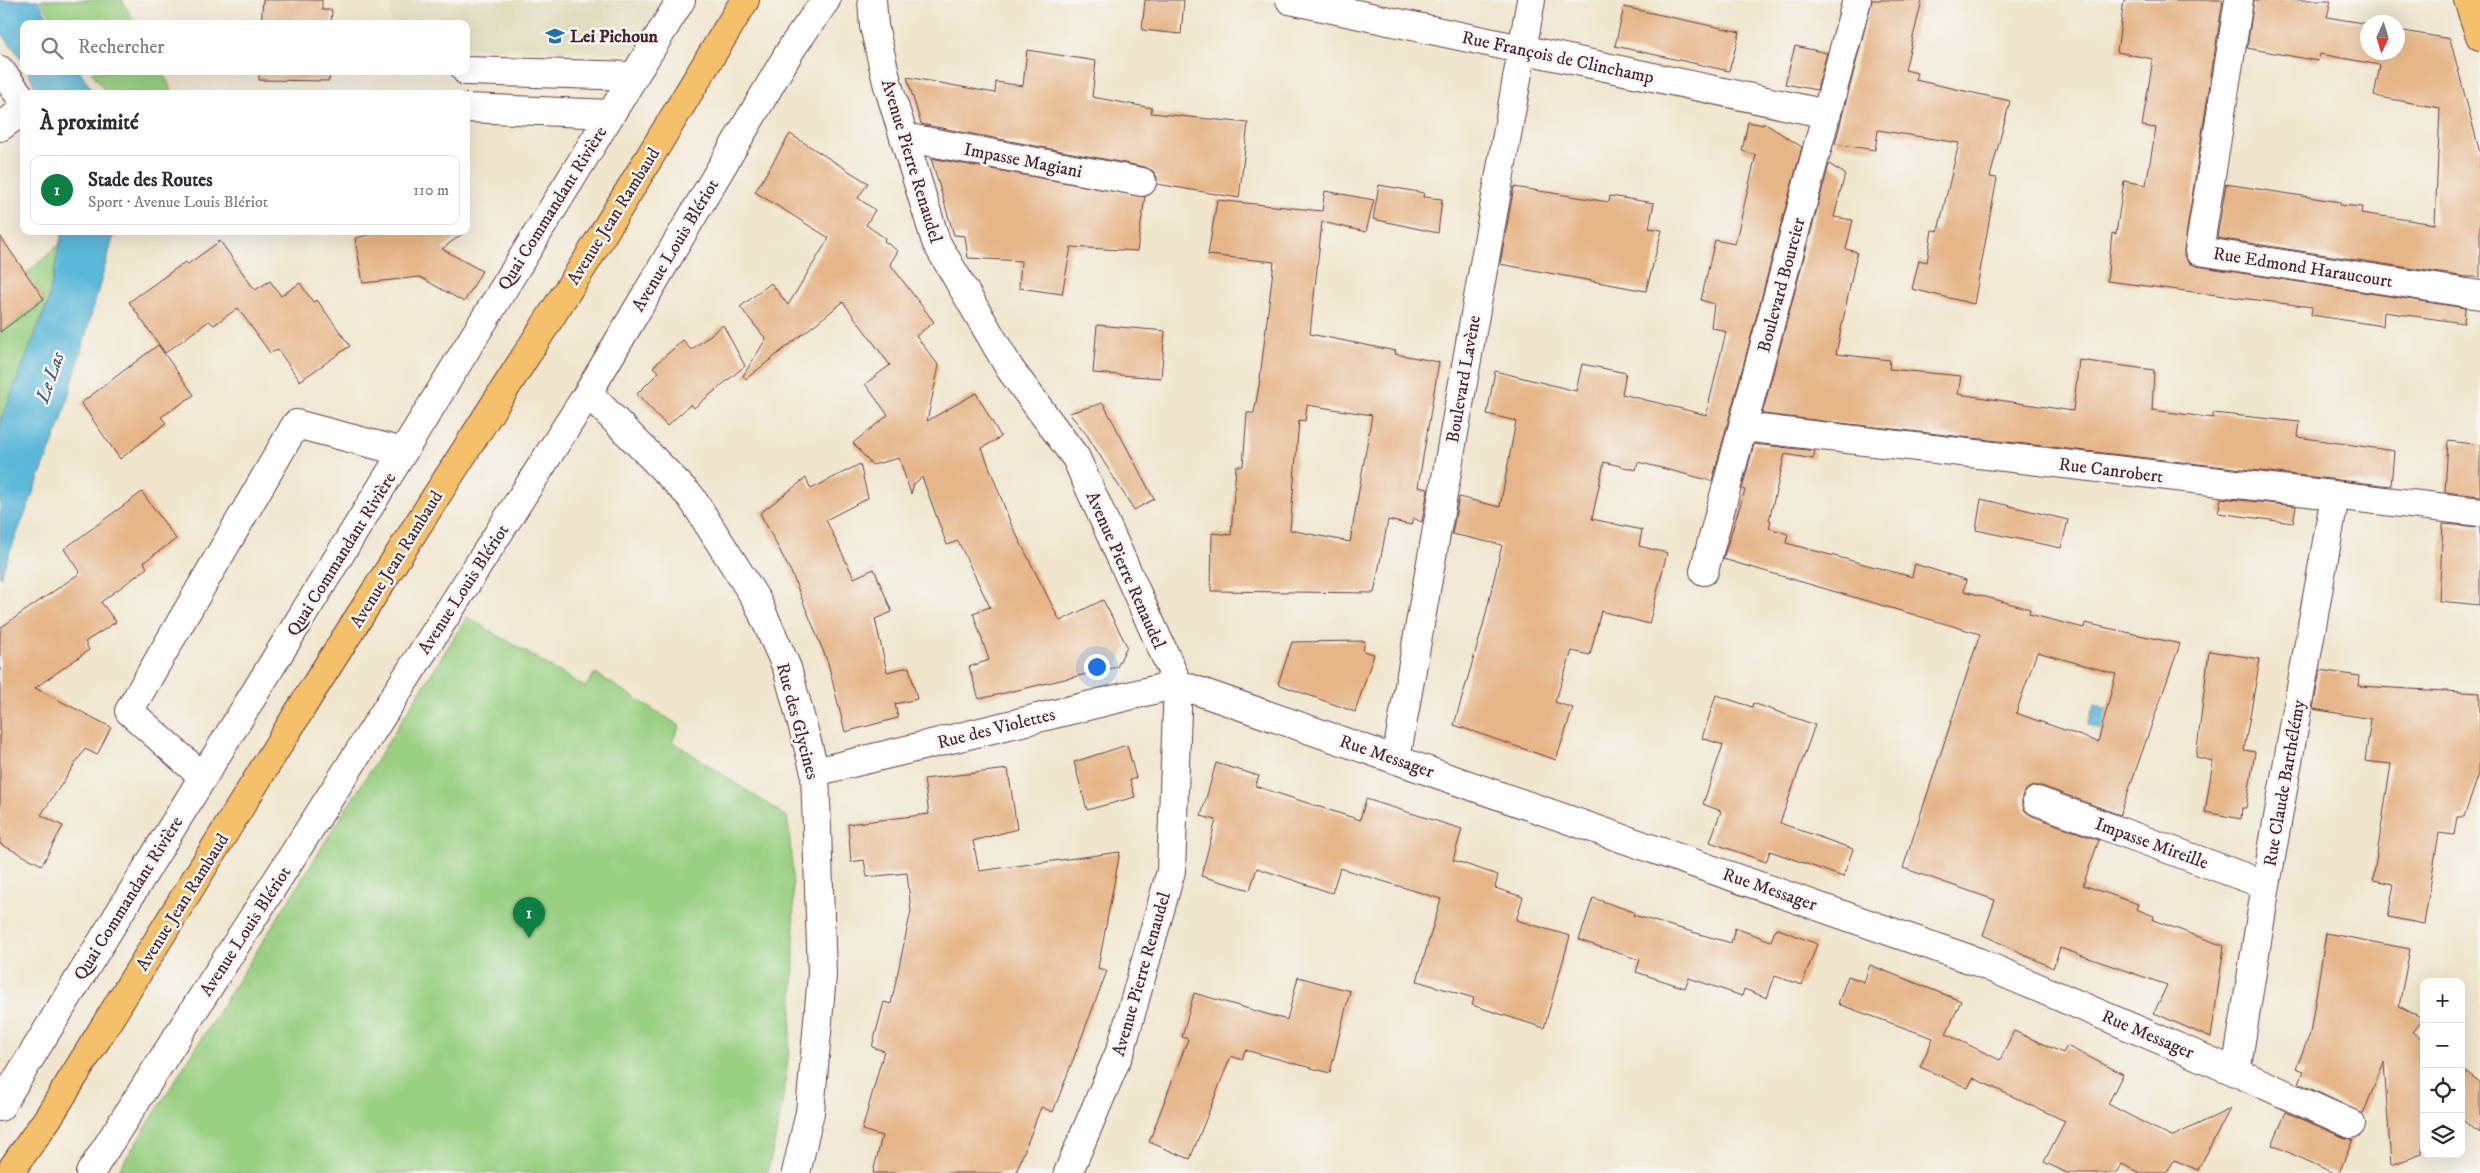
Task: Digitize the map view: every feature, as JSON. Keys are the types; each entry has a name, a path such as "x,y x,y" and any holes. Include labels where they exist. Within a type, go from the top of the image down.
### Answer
{"main road":[{"name":"Avenue Jean Rambaud","path":"9,1173 48,1118 313,690 587,260 745,0"},
{"path":"2468,0 2480,36"},
{"name":"Avenue Jean Rambaud","path":"27,1173 48,1118"}],"street":[{"name":"Quai Commandant Rivière","path":"0,1107 680,0"},
{"name":"Avenue Louis Blériot","path":"90,1173 588,393 793,46 826,0"},
{"name":"Avenue Pierre Renaudel","path":"872,0 874,26 886,82 936,242 1010,369 1076,458 1178,684 1171,871 1121,1049 1068,1173"},
{"name":"Rue François de Clinchamp","path":"1290,0 1827,114"},
{"name":"Boulevard Lavène","path":"1396,759 1532,0"},
{"name":"Boulevard Bourcier","path":"1704,571 1857,0"},
{"name":"Rue Edmond Haraucourt","path":"2239,0 2199,251 2480,295"},
{"path":"0,70 20,96"},
{"path":"470,71 633,76"},
{"path":"470,108 610,114"},
{"path":"0,127 20,113"},
{"name":"Impasse Magiani","path":"904,137 1142,182"},
{"name":"Rue des Glycines","path":"588,393 691,497 757,601 787,668 814,772 822,975 810,1112 796,1173"},
{"path":"203,777 128,711 296,424 403,452"},
{"name":"Rue Canrobert","path":"1743,427 2480,512"},
{"name":"Rue Claude Barthélémy","path":"2236,1072 2266,885 2335,496"},
{"name":"Rue Messager","path":"1178,684 1978,962 2236,1072 2350,1124"},
{"name":"Rue des Violettes","path":"814,772 1178,684"},
{"name":"Impasse Mireille","path":"2037,801 2266,885"}],"shaded area":[{"name":"Lei Pichoun","path":"391,0 666,0 634,53 470,48 470,20 390,20"}],"green space":[{"path":"40,0 122,0 133,20 54,20"},
{"path":"94,75 163,75 172,90 104,90"},
{"path":"60,244 48,302 0,422 0,332 44,299 26,274"},
{"path":"467,617 585,687 595,673 680,726 672,741 787,817 793,890 793,995 785,1085 767,1173 117,1173"}],"water":[{"path":"0,0 38,0 50,20 20,20 20,57 0,31"},
{"path":"30,75 82,75 92,90 36,90"},
{"name":"Le Las","path":"61,235 114,235 61,422 0,577 0,422 48,302"},
{"path":"2094,704 2136,718 2129,738 2088,725"}],"building":[{"path":"263,0 322,0 322,10 332,10 331,20 261,20"},
{"path":"1145,0 1184,0 1181,34 1142,30"},
{"path":"1872,0 1922,0 1905,70 1917,73 1915,80 2010,101 1990,177 1997,178 1974,304 1912,289 1919,260 1927,262 1932,230 1938,231 1959,143 1878,130 1875,150 1835,144"},
{"path":"2124,0 2223,0 2184,249 2184,256 2189,263 2197,266 2465,308 2464,323 2384,312 2383,326 2311,315 2312,307 2107,281 2112,233 2116,234 2124,181 2146,185 2156,128 2142,126 2153,59 2117,52"},
{"path":"2254,0 2331,0 2327,17 2360,23 2360,60 2405,60 2405,31 2450,39 2480,153 2480,277 2466,277 2217,238 2226,184 2340,202 2340,205 2362,207 2361,213 2435,224 2440,108 2374,96 2380,65 2320,54 2318,61 2247,48"},
{"path":"1624,7 1740,32 1729,71 1615,46"},
{"path":"1795,46 1827,53 1817,90 1785,84"},
{"path":"1027,50 1096,61 1092,97 1152,108 1151,113 1248,123 1239,198 1157,184 1157,177 1153,171 1145,167 921,124 907,77 995,93 996,82 1023,86"},
{"path":"259,75 330,75 329,81 259,80"},
{"path":"1748,122 1763,125 1764,123 1802,147 1712,481 1638,462 1636,470 1604,462 1592,519 1642,530 1639,546 1667,553 1649,624 1601,611 1590,655 1572,651 1555,702 1573,708 1556,760 1454,725 1483,626 1502,545 1452,534 1459,497 1500,507 1516,421 1487,414 1495,371 1576,391 1582,364 1626,373 1622,394 1706,415 1726,332 1711,327 1714,304 1701,300 1715,240 1735,244 1756,155 1742,151"},
{"path":"790,134 868,183 858,198 875,210 866,225 885,238 884,241 898,251 890,264 934,322 916,336 939,366 927,421 976,393 1001,437 982,448 1011,524 1060,621 1103,600 1127,646 1117,667 979,699 969,667 989,660 973,613 990,607 958,541 947,545 922,477 914,484 911,494 899,458 872,465 853,443 888,415 865,384 890,365 843,302 746,379 743,376 766,339 740,307 771,283 788,305 829,238 755,192"},
{"path":"931,158 1145,197 1137,251 1071,247 1062,294 1019,288 1021,261 968,258 965,236 954,235"},
{"path":"1829,164 1845,174 1834,217 1853,220 1846,249 1857,252 1836,354 1890,360 1889,369 1961,376 1958,394 2073,411 2079,360 2154,370 2152,410 2213,418 2213,413 2300,422 2298,437 2394,451 2391,486 1762,414"},
{"path":"1379,185 1424,193 1423,197 1442,199 1438,233 1373,219"},
{"path":"1514,187 1609,202 1610,196 1654,203 1649,228 1662,230 1646,291 1500,264"},
{"path":"1325,191 1374,200 1366,232 1322,222 1310,334 1396,351 1395,354 1439,362 1418,487 1428,489 1422,522 1413,518 1411,525 1388,520 1374,593 1211,591 1212,533 1231,535 1236,466 1243,466 1247,413 1254,413 1274,262 1208,255 1217,200 1322,211","holes":["1307,405 1372,415 1350,542 1290,530 1299,420 1305,421"]},
{"path":"368,235 461,235 442,249 482,271 464,302 420,277 363,283 355,238"},
{"path":"0,236 44,299 0,332"},
{"path":"220,241 255,290 270,281 281,296 300,283 313,302 317,300 350,346 300,381 278,350 270,353 238,308 214,325 209,321 165,353 129,302 185,262 188,264"},
{"path":"723,325 745,366 694,408 691,404 667,426 637,394 659,372 653,367 683,340 691,350"},
{"path":"1097,325 1165,331 1161,378 1093,373"},
{"path":"158,345 194,395 161,417 166,423 120,459 81,403"},
{"path":"1103,403 1154,499 1134,510 1087,435 1069,413"},
{"path":"2448,441 2480,445 2480,496 2445,492"},
{"path":"1754,444 1815,451 1813,459 1785,454 1769,520 1771,521 1769,528 1788,534 1786,543 1912,577 1915,564 1966,580 1964,591 2030,609 2029,614 2084,628 2085,623 2180,644 2120,815 2042,786 2034,786 2027,789 2022,796 2022,803 2025,811 2032,816 2099,840 2083,885 2138,904 2136,909 2154,916 2153,920 2224,946 2211,1038 2154,1013 2167,985 2060,948 2053,968 1983,935 1995,900 1903,868 1980,634 1723,559 1745,490 1742,489","holes":["2037,652 2116,674 2098,742 2016,713"]},
{"path":"860,464 868,498 826,520 854,578 874,569 892,612 875,619 887,672 909,667 917,699 895,704 898,718 845,732 828,663 791,572 760,513 806,478 811,489"},
{"path":"142,492 176,539 144,562 147,568 101,602 116,622 85,642 89,650 35,688 111,727 97,755 85,749 41,815 63,826 42,865 0,844 0,628 80,573 64,549"},
{"path":"2221,498 2296,506 2293,523 2218,513"},
{"path":"1981,499 2068,520 2061,548 1976,530"},
{"path":"2443,524 2480,527 2480,605 2439,601"},
{"path":"1365,641 1363,651 1374,654 1355,712 1278,684 1292,642"},
{"path":"2209,651 2260,659 2244,750 2255,752 2246,808 2242,808 2241,819 2205,812 2213,761 2196,757"},
{"path":"2320,670 2359,676 2358,686 2480,693 2479,774 2464,817 2457,817 2454,835 2439,833 2424,924 2388,917 2394,884 2373,880 2391,764 2365,761 2371,719 2313,709"},
{"path":"1716,695 1752,707 1753,703 1815,725 1780,823 1853,849 1843,877 1770,851 1766,862 1710,842 1721,811 1703,804 1723,745 1702,738"},
{"path":"1127,745 1136,778 1130,780 1135,797 1087,810 1074,762"},
{"path":"1216,763 1259,776 1255,786 1360,820 1366,799 1462,829 1453,860 1498,875 1495,888 1523,897 1516,920 1570,936 1544,1028 1472,1005 1474,998 1417,981 1441,899 1340,868 1332,893 1257,868 1250,890 1201,876 1216,820 1201,816"},
{"path":"1008,769 1017,829 973,841 979,871 1120,852 1098,968 1107,971 1053,1112 1041,1107 1016,1173 873,1173 882,1136 862,1130 884,1051 872,1047 884,1002 891,1004 911,911 907,873 867,877 864,860 851,862 848,824 929,814 924,779"},
{"path":"1593,898 1634,912 1633,915 1731,943 1735,928 1771,941 1776,928 1817,944 1802,985 1775,976 1767,998 1744,989 1742,996 1689,978 1685,988 1636,972 1640,960 1579,940"},
{"path":"2326,933 2410,949 2399,1006 2420,1017 2420,1024 2413,1032 2420,1037 2420,1155 2391,1165 2384,1062 2363,1114 2299,1083 2304,1071 2296,1068 2310,1034"},
{"path":"1870,965 1961,1001 1946,1034 2000,1060 2014,1031 2063,1053 2067,1046 2123,1074 2108,1104 2171,1137 2230,1109 2198,1170 2174,1160 2167,1173 2141,1173 2122,1164 2117,1173 2067,1173 2044,1162 2065,1121 1973,1078 1968,1088 1920,1067 1933,1038 1838,1004 1848,976 1864,982"},
{"path":"1298,977 1350,991 1330,1073 1245,1050 1242,1060 1231,1056 1190,1159 1149,1142 1188,1039 1182,1037 1194,993 1287,1020"},
{"path":"2465,1071 2480,1082 2480,1133 2465,1122"},
{"path":"2286,1112 2345,1138 2353,1139 2339,1173 2334,1173 2272,1145"}],"place":[{"name":"Lei Pichoun","path":"555,36"},
{"name":"Stade des Routes","path":"529,938"}]}
